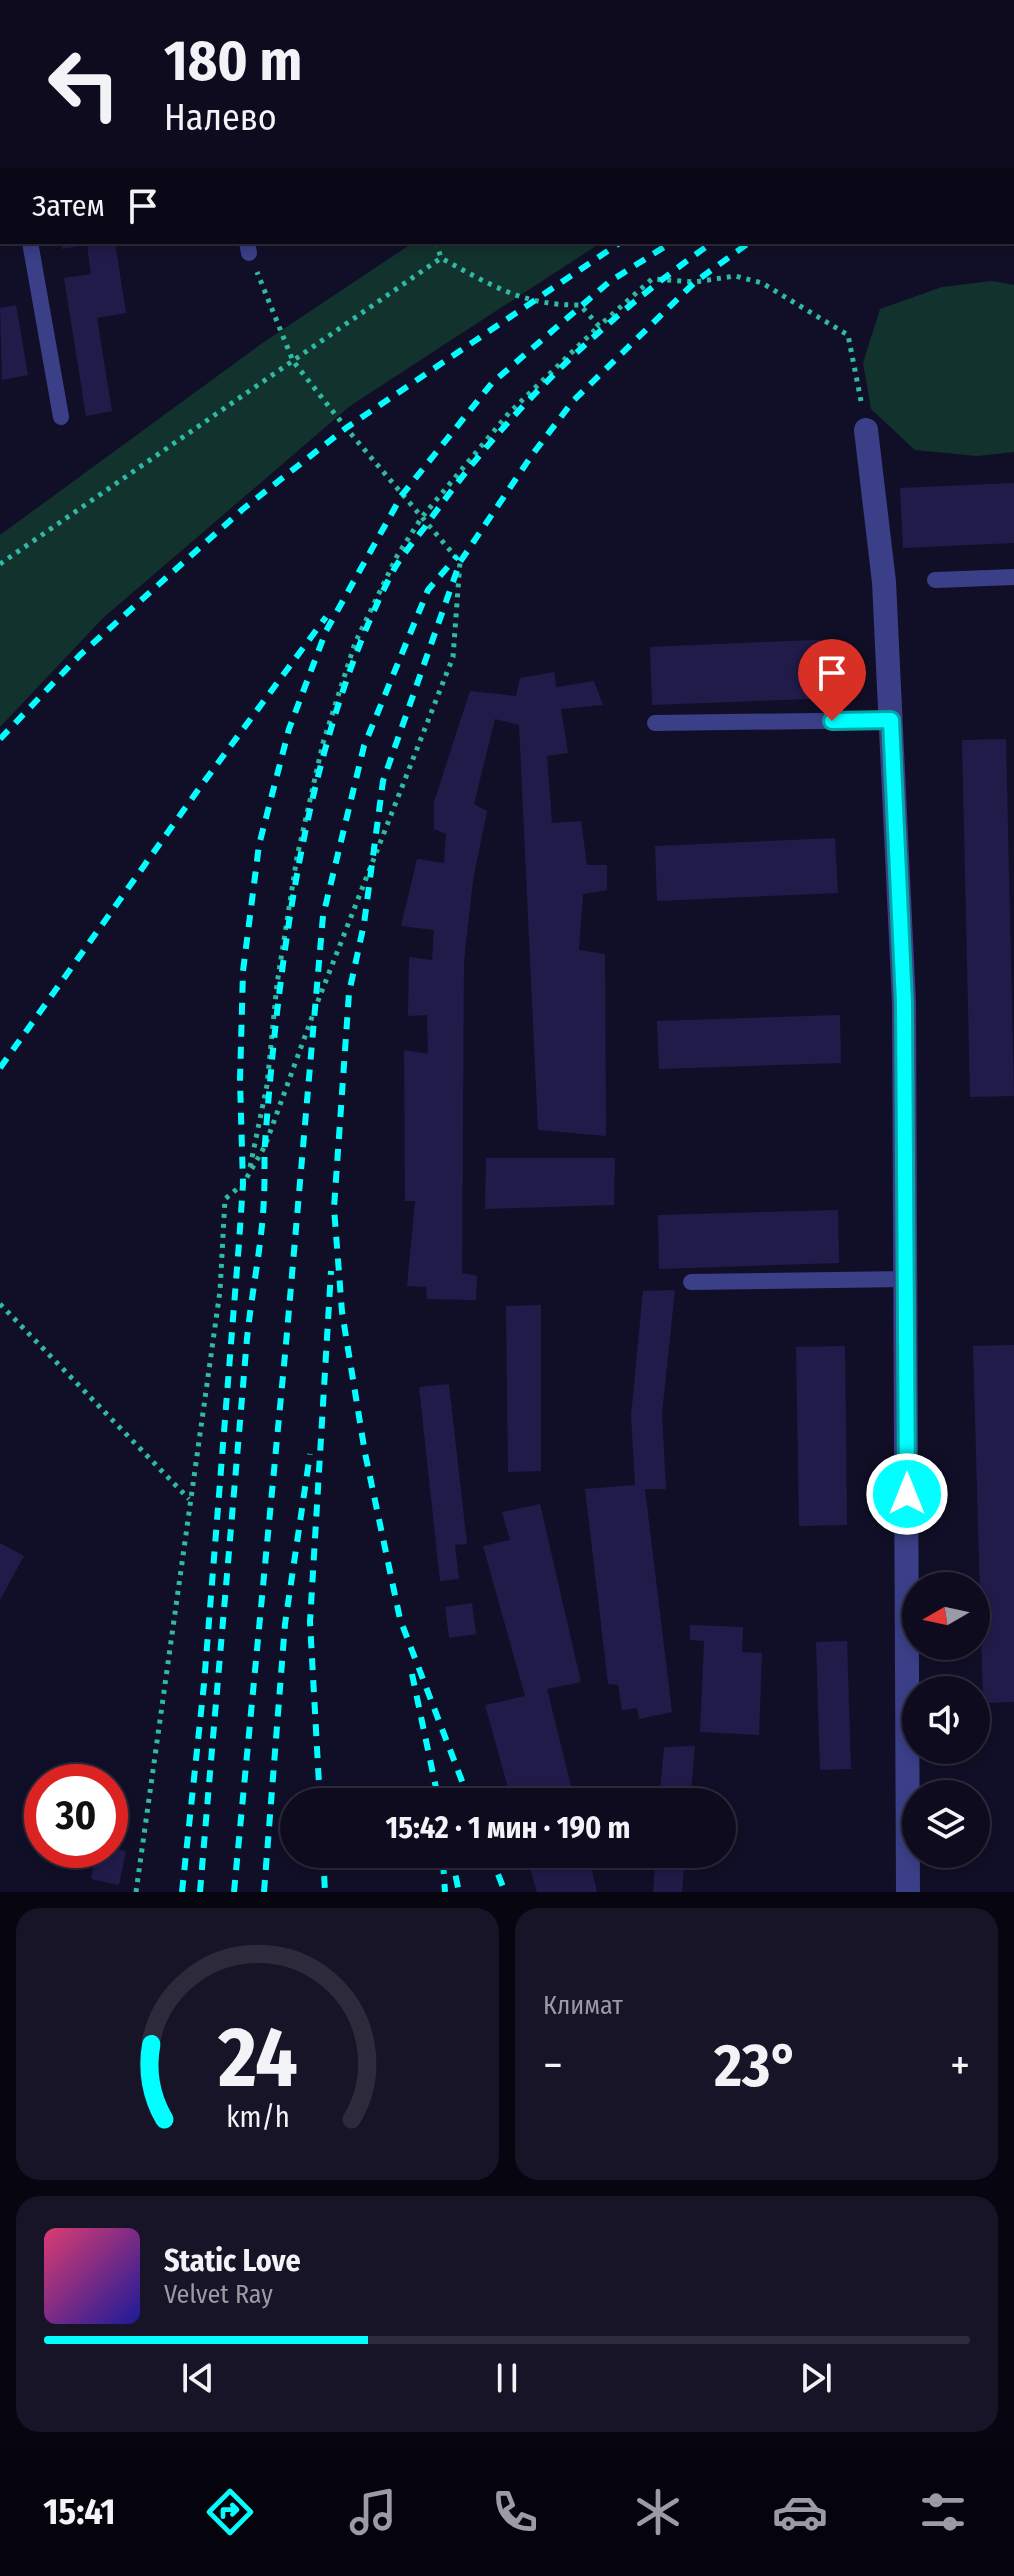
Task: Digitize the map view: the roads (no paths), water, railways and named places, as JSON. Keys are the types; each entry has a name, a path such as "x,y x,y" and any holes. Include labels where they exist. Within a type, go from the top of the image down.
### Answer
{"street":[{"path":"866,430 884,582 904,1003 908,1892"}],"lane":[{"path":"30,244 61,417"},
{"path":"935,580 1014,577"},
{"path":"655,723 891,720"},
{"path":"691,1282 906,1279"}],"railway":[{"path":"0,739 80,655 243,509 346,428 618,244"},
{"path":"182,1892 204,1684 243,1184 240,1080 243,971 259,845 289,729 326,631 402,495 492,383 609,282 669,244"},
{"path":"200,1892 246,1350 263,1216 265,1143 279,998 302,850 338,705 363,636 393,571 487,446 594,337 710,244"},
{"path":"465,1788 400,1619 365,1453 342,1312 334,1208 349,993 364,924 383,781 460,562 532,455 573,401 695,282 747,244"},
{"path":"234,1892 323,916 364,746 428,590 457,556"},
{"path":"0,1068 326,617"},
{"path":"319,1788 310,1622 331,1271"},
{"path":"264,1892 285,1624 310,1454"},
{"path":"412,1674 436,1788"},
{"path":"324,1868 325,1892"},
{"path":"443,1868 445,1892"},
{"path":"454,1868 459,1892"},
{"path":"496,1868 505,1892"}]}
